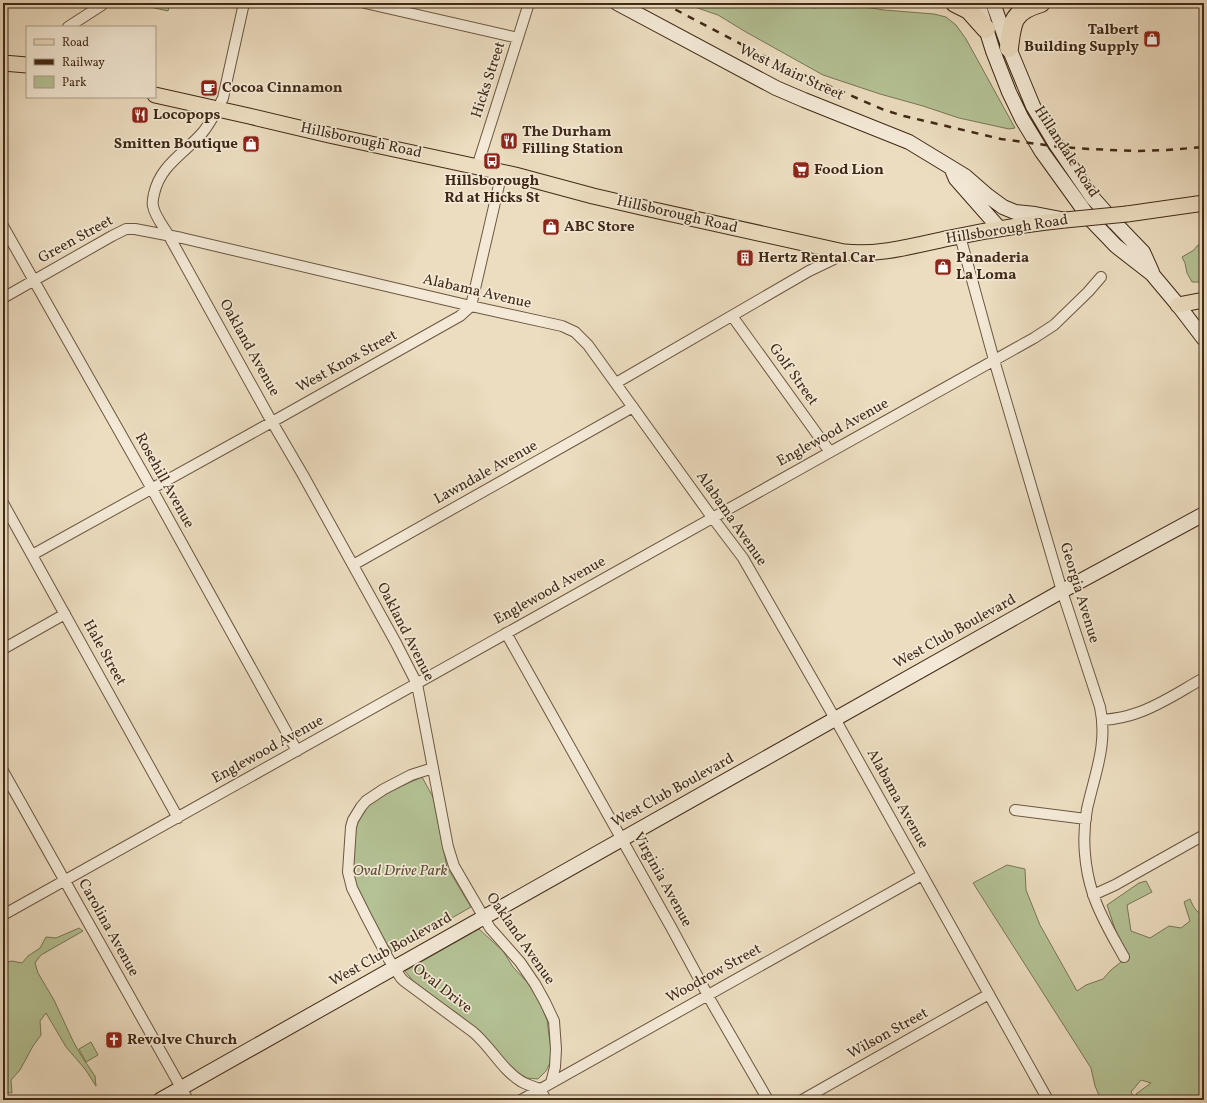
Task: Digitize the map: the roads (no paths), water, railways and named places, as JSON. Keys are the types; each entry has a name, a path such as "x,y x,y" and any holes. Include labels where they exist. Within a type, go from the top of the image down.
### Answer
{"highway":[{"path":"955,3 969,10 986,29"},
{"path":"1009,48 1011,29 1015,18 1020,12 1030,6 1041,3"}],"main road":[{"name":"West Main Street","path":"617,3 776,88 909,142 964,176 1004,207 1015,212 1065,220"},
{"name":"Hillandale Road","path":"978,3 1009,92 1022,119 1042,152 1091,220 1116,246 1152,274 1204,339"},
{"name":"Hillandale Road","path":"993,3 1009,48 1033,106 1055,143 1092,197 1143,252 1152,274"},
{"path":"3,63 25,62"},
{"name":"Hillsborough Road","path":"156,95 476,166 638,206 838,250 858,253 874,253 1000,229 1204,203"},
{"name":"West Main Street","path":"952,169 956,179 1000,229"},
{"path":"1178,305 1204,300"},
{"name":"West Club Boulevard","path":"160,1100 184,1094 394,967 1062,591 1204,514"}],"street":[{"name":"Oakland Avenue","path":"244,3 223,98 218,109 202,133 168,165 163,172 156,184 153,197 153,207 353,565 417,684 448,848 454,866 492,931 520,962 546,1002 554,1021 556,1049 555,1067 551,1083"},
{"path":"365,3 518,38"},
{"name":"Hicks Street","path":"476,166 529,3"},
{"path":"70,26 102,5"},
{"path":"471,306 502,172"},
{"name":"Rosehill Avenue","path":"3,226 297,751"},
{"name":"Green Street","path":"3,298 126,229 136,228 169,236"},
{"name":"Alabama Avenue","path":"169,236 569,328 580,336 616,383 743,558 835,719 1048,1100"},
{"name":"Georgia Avenue","path":"960,236 994,360 1062,591 1103,720 1103,739 1096,776 1087,810 1084,837 1087,870 1093,895 1109,930 1124,957"},
{"path":"616,383 809,271 838,250"},
{"name":"Englewood Avenue","path":"3,916 1034,338 1054,325 1088,292 1101,277"},
{"name":"West Knox Street","path":"32,555 460,316 471,306"},
{"name":"Golf Street","path":"732,316 830,452"},
{"name":"Lawndale Avenue","path":"353,565 633,407"},
{"name":"Hale Street","path":"3,503 178,818"},
{"path":"3,650 65,614"},
{"name":"Virginia Avenue","path":"506,633 768,1100"},
{"path":"1103,720 1125,716 1148,708 1204,678"},
{"name":"Oval Drive","path":"433,768 411,775 384,789 366,801 357,812 351,827 348,872 352,888 386,954 404,981 483,1040 502,1065 511,1074 523,1083 540,1089"},
{"name":"Carolina Avenue","path":"3,771 184,1094"},
{"path":"1015,810 1086,819"},
{"path":"1093,895 1115,885 1204,835"},
{"name":"Woodrow Street","path":"520,1100 922,875"},
{"name":"Wilson Street","path":"802,1100 989,994"},
{"path":"540,1089 546,1100"}],"railway":[{"path":"663,3 781,65 884,110 904,116 1001,139 1060,147 1135,151 1204,147"}],"place":[{"name":"Talbert Building Supply","path":"1152,39"},
{"name":"Cocoa Cinnamon","path":"209,88"},
{"name":"Locopops","path":"140,115"},
{"name":"The Durham Filling Station","path":"509,141"},
{"name":"Smitten Boutique","path":"251,144"},
{"name":"Hillsborough Rd at Hicks St","path":"492,161"},
{"name":"Food Lion","path":"801,170"},
{"name":"ABC Store","path":"551,227"},
{"name":"Hertz Rental Car","path":"745,258"},
{"name":"Panaderia La Loma","path":"943,267"},
{"name":"Revolve Church","path":"114,1040"}],"park label":[{"name":"Oval Drive Park","path":"400,871"}]}
